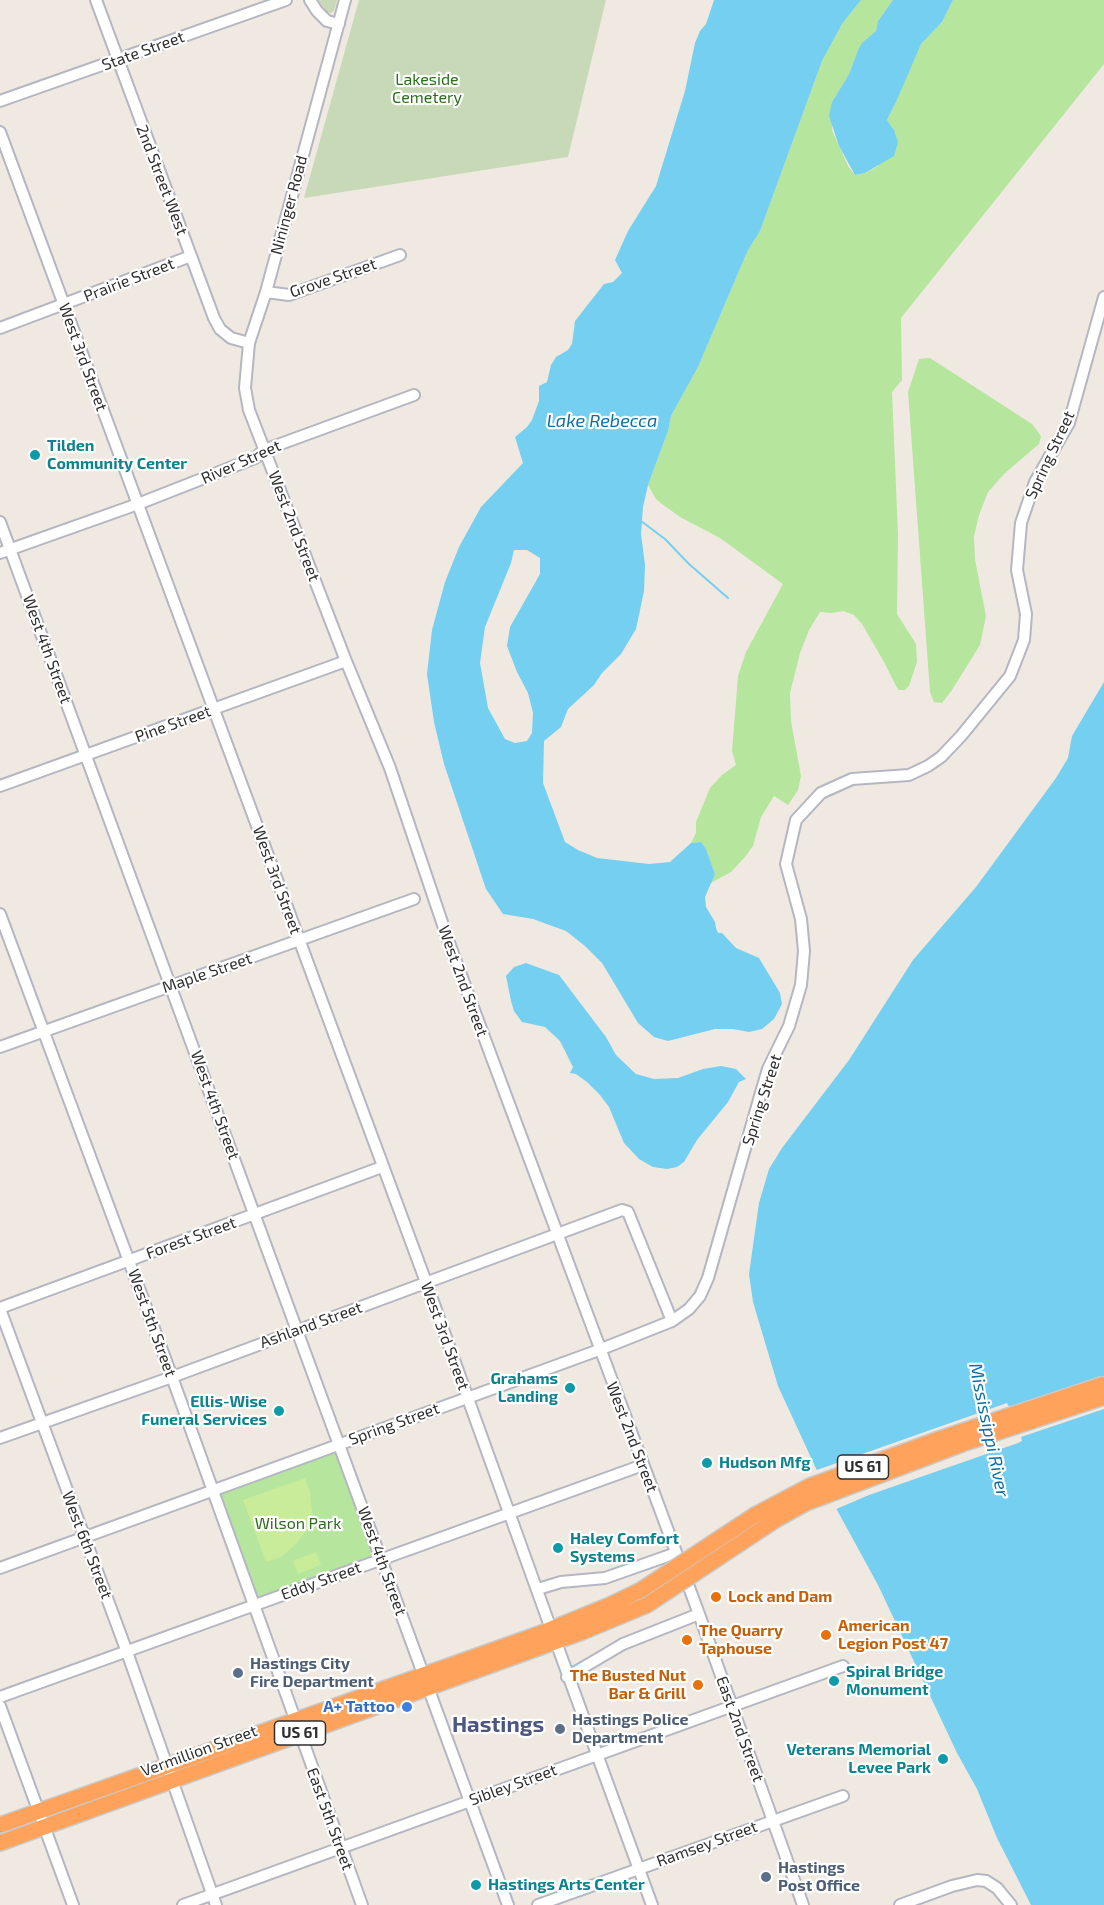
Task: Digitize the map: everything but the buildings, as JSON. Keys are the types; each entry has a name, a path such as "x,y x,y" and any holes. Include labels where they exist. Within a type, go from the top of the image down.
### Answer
{"highway":[{"name":"Vermillion Street","path":"554,1635 641,1590 755,1515 810,1486 939,1439 1104,1384"},
{"name":"Vermillion Street","path":"0,1843 170,1774 297,1726 554,1635 619,1618 647,1605 777,1519 806,1503 962,1444 1104,1397"},
{"name":"Vermillion Street","path":"0,1825 39,1811 170,1774"}],"street":[{"name":"2nd Street West","path":"96,0 213,318 220,329 231,338 249,344"},
{"name":"State Street","path":"0,101 286,0"},
{"path":"310,0 327,21 339,24"},
{"name":"Nininger Road","path":"249,410 245,388 249,344 266,292 345,0"},
{"name":"West 3rd Street","path":"0,132 426,1282 538,1589 567,1677 652,1905"},
{"name":"Grove Street","path":"266,292 290,295 400,255"},
{"name":"Prairie Street","path":"0,328 191,256"},
{"name":"Spring Street","path":"0,1568 600,1350 672,1322 689,1309 700,1296 708,1278 768,1069 789,1026 801,985 804,951 801,919 786,864 796,820 821,793 852,779 909,775 928,766 941,757 962,736 1010,676 1024,640 1026,614 1017,570 1021,523 1035,482 1069,423 1104,297"},
{"name":"River Street","path":"5,551 138,504 255,458 264,450 414,395"},
{"name":"West 2nd Street","path":"249,410 390,768 448,940 676,1553"},
{"name":"West 4th Street","path":"0,522 5,551 87,755 508,1905"},
{"name":"Pine Street","path":"0,786 346,661"},
{"name":"Maple Street","path":"0,1047 414,899"},
{"name":"West 5th Street","path":"0,914 172,1377 297,1726"},
{"name":"Forest Street","path":"0,1308 382,1167"},
{"name":"Ashland Street","path":"0,1438 172,1377 622,1210 628,1212 672,1322"},
{"name":"West 6th Street","path":"0,1308 127,1652 214,1900"},
{"name":"Eddy Street","path":"0,1697 643,1465"},
{"path":"538,1589 561,1582 605,1578 676,1553"},
{"name":"East 2nd Street","path":"676,1553 804,1905"},
{"path":"567,1677 623,1644 699,1614"},
{"name":"Sibley Street","path":"183,1905 214,1900 340,1848 843,1666"},
{"path":"0,1706 73,1905"},
{"name":"East 5th Street","path":"297,1726 362,1905"},
{"name":"Ramsey Street","path":"538,1905 843,1796"},
{"path":"900,1905 952,1886 977,1880 986,1881 997,1888 1011,1905"}],"green space":[{"path":"318,0 337,0 334,11 327,12"},
{"name":"Lakeside Cemetery","path":"359,0 606,0 568,157 304,198"},
{"path":"861,0 893,0 878,21 876,31 858,50 849,74 832,102 832,130 848,166 855,175 866,173 878,166 894,130 887,120 913,60 921,44 942,22 953,0 1104,0 1104,64 901,318 902,380 892,392 898,535 897,614 916,644 917,662 909,686 905,690 899,690 862,624 854,615 843,611 820,612 809,630 800,653 790,693 791,721 801,776 798,790 788,805 774,796 761,817 753,846 745,857 731,872 709,884 715,874 706,849 701,842 691,843 696,833 696,822 710,788 736,765 732,751 738,676 746,652 783,584 720,538 680,517 662,504 656,499 648,485 668,431 671,416 698,367 748,250 760,231 822,61 842,24"},
{"path":"930,358 1032,424 1041,436 1039,444 1005,473 988,492 979,515 974,536 975,560 986,616 980,645 942,703 934,702 930,692 908,392 919,359"},
{"name":"Wilson Park","path":"339,1444 382,1558 254,1605 212,1490"},
{"path":"305,1478 310,1492 312,1513 307,1530 281,1557 266,1562 243,1500"},
{"path":"316,1552 321,1565 298,1574 293,1561"}],"water":[{"name":"Lake Rebecca","path":"714,0 861,0 842,24 822,61 760,231 748,250 698,367 671,416 643,507 641,534 645,565 644,591 636,629 621,654 602,673 594,685 568,709 561,727 544,741 543,783 565,842 597,858 649,864 670,862 691,843 701,842 715,874 705,897 706,907 715,922 718,933 722,933 736,948 759,958 780,993 782,1004 774,1019 762,1029 749,1032 715,1029 668,1041 654,1037 638,1023 602,963 585,946 566,931 533,919 503,914 486,889 444,764 434,722 427,674 432,630 445,582 459,547 481,507 523,463 515,437 532,420 539,401 539,386 547,382 551,365 556,357 568,350 572,344 575,321 604,284 613,282 622,273 615,260 628,231 656,186 685,91 695,43 706,24","holes":["514,550 527,550 540,558 540,574 510,627 507,646 528,693 533,713 532,733 527,741 515,743 505,739 488,708 480,663 485,627"]},
{"path":"893,0 953,0 942,22 921,44 887,120 898,142 894,156 865,173 855,175 839,146 829,116 832,102 849,74 862,43 876,31 878,21"},
{"name":"Mississippi River","path":"1104,682 1104,1905 1031,1905 878,1585 825,1488 778,1386 753,1302 749,1274 759,1203 769,1169 782,1148 849,1060 913,960 976,887 1056,778 1068,758 1072,736"},
{"path":"526,963 559,975 606,1037 616,1055 636,1074 654,1079 678,1078 703,1069 721,1066 736,1069 746,1079 739,1082 728,1102 697,1140 684,1162 677,1167 667,1169 653,1167 639,1159 624,1143 609,1107 600,1095 587,1082 576,1074 570,1073 573,1067 560,1041 545,1027 522,1022 514,1011 506,976 514,967"}],"pier":[{"path":"1104,1376 1104,1409 1021,1437 1022,1441 1018,1443 869,1495 834,1510 814,1471 1007,1403 1009,1407"}],"waterway":[{"path":"641,521 665,539 689,564 728,598"}],"place":[{"name":"Tilden Community Center","path":"35,455"},
{"name":"Grahams Landing","path":"570,1388"},
{"name":"Ellis-Wise Funeral Services","path":"279,1411"},
{"name":"Hudson Mfg","path":"707,1463"},
{"name":"Haley Comfort Systems","path":"558,1548"},
{"name":"Lock and Dam","path":"716,1597"},
{"name":"American Legion Post 47","path":"826,1635"},
{"name":"The Quarry Taphouse","path":"687,1640"},
{"name":"Hastings City Fire Department","path":"238,1673"},
{"name":"Spiral Bridge Monument","path":"834,1681"},
{"name":"The Busted Nut Bar & Grill","path":"698,1685"},
{"name":"A+ Tattoo","path":"407,1707"},
{"name":"Hastings Police Department","path":"560,1729"},
{"name":"Veterans Memorial Levee Park","path":"943,1759"},
{"name":"Hastings Post Office","path":"766,1877"},
{"name":"Hastings Arts Center","path":"476,1885"}],"district":[{"name":"Hastings","path":"498,1725"}]}
